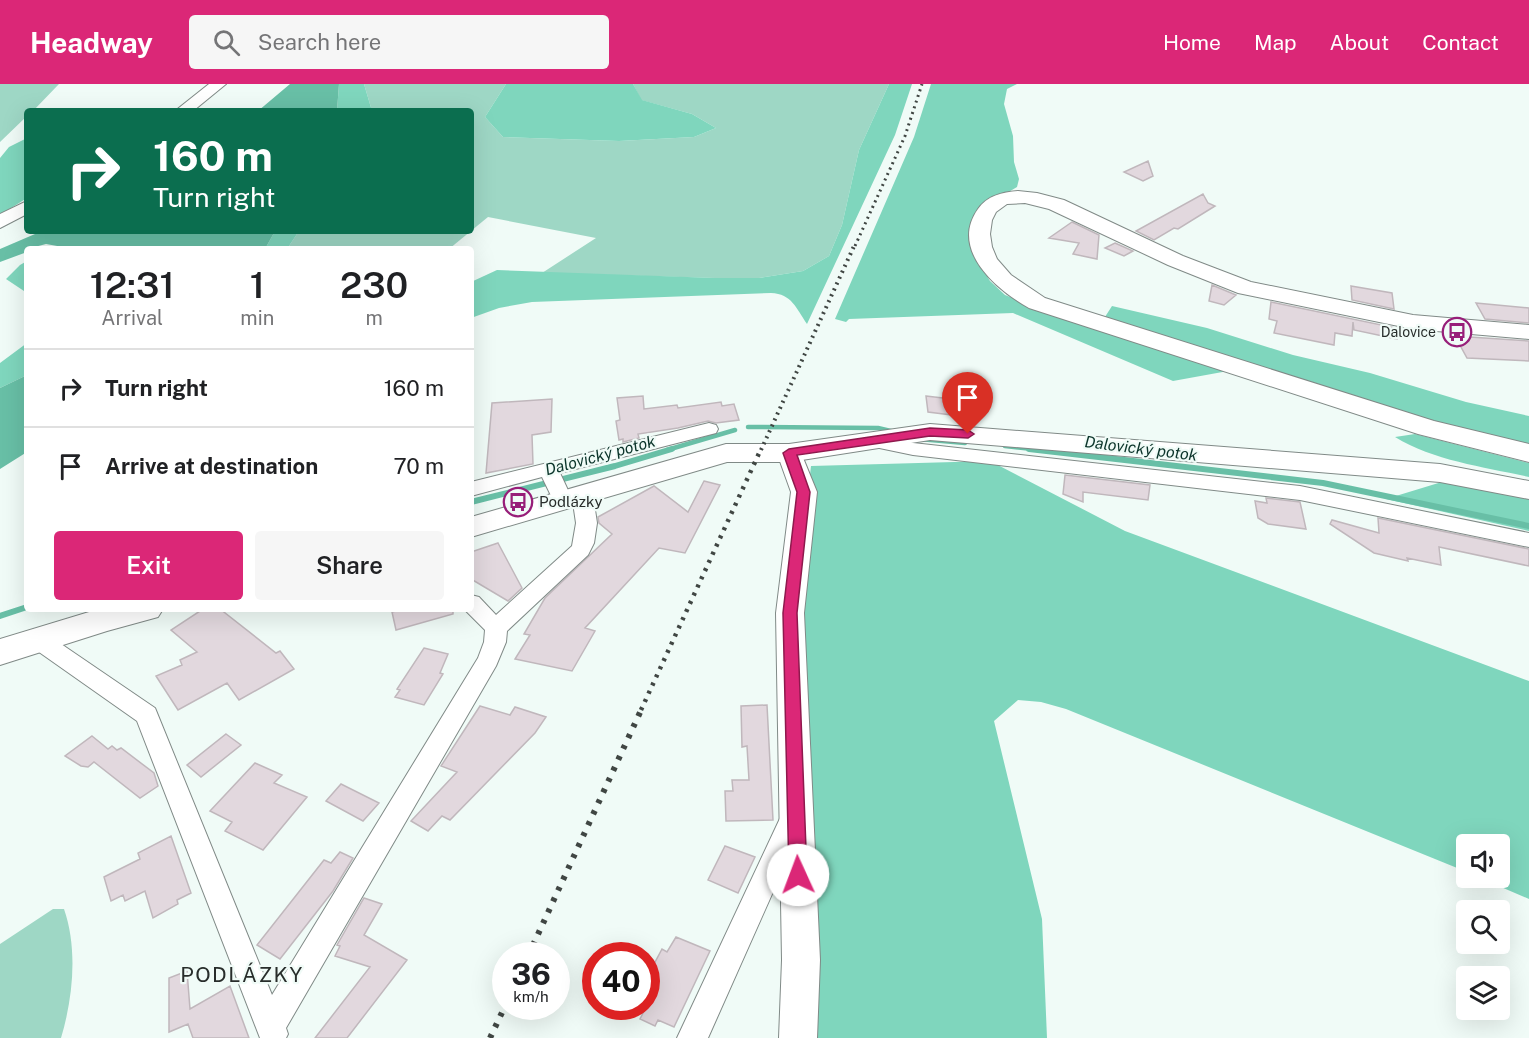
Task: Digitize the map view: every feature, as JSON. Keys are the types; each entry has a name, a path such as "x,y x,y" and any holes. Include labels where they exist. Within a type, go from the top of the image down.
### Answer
{"main road":[{"path":"1529,332 1413,322 1245,288 1143,246 1064,207 1038,199 1010,197 999,201 992,205 983,216 979,229 978,239 992,269 1011,288 1037,303 1426,428 1529,453"},
{"path":"474,526 726,453 789,453 946,432 1189,455 1440,473 1529,490"},
{"path":"0,652 37,639 136,612"}],"street":[{"path":"187,108 218,84"},
{"path":"0,222 24,208"},
{"path":"474,488 709,429"},
{"path":"880,440 913,449 1300,493 1529,540"},
{"path":"789,453 804,492 790,613 801,960 798,1038"},
{"path":"273,1032 488,660 495,642 496,628 581,550 588,521 549,471"},
{"path":"474,606 496,628"},
{"path":"37,639 147,715 273,1032"},
{"path":"692,1038 796,812"}],"shaded area":[{"path":"0,84 59,84 36,108 24,108 24,119 0,142"},
{"path":"290,84 339,84 337,108 262,108"},
{"path":"339,84 364,84 371,108 337,108"},
{"path":"364,84 506,84 485,117 503,137 619,141 694,137 716,128 692,114 641,100 633,84 889,84 859,150 842,225 829,256 803,271 759,278 542,273 596,238 488,217 474,229 474,108 371,108"},
{"path":"506,84 633,84 642,100 692,114 716,128 694,137 619,141 503,137 485,117"},
{"path":"889,84 912,84 895,135 807,324 789,299 771,293 532,302 499,308 474,317 474,281 497,270 715,278 759,278 803,271 829,256 842,225 859,150"},
{"path":"931,84 1017,84 1007,89 1004,104 1013,136 1014,162 1019,179 1017,187 990,203 975,257 990,281 1005,295 1081,324 1228,371 1173,381 1013,313 849,319 846,322 835,319 914,137"},
{"path":"24,140 24,200 0,215 0,158 9,147"},
{"path":"35,234 273,234 267,246 57,246 46,244 24,246 24,253 0,262 0,249"},
{"path":"273,234 297,234 289,246 267,246"},
{"path":"297,234 467,234 453,246 289,246"},
{"path":"24,263 24,291 6,279"},
{"path":"1112,306 1207,328 1293,355 1370,373 1466,402 1529,416 1529,449 1423,425 1103,320"},
{"path":"24,345 24,376 0,388 0,363"},
{"path":"24,376 24,454 0,469 0,388"},
{"path":"1415,434 1529,463 1529,477 1443,458 1395,437"},
{"path":"990,461 1125,531 1529,681 1529,899 1503,888 1510,888 1510,834 1456,834 1456,868 1066,709 1041,702 1018,700 994,721 1042,919 1047,1038 802,1038 795,606 811,466"},
{"path":"1445,481 1529,492 1529,531 1386,499"},
{"path":"53,909 64,909 71,940 71,990 61,1038 0,1038 0,944"}],"building":[{"path":"1148,161 1153,176 1143,181 1124,172"},
{"path":"1203,194 1208,203 1215,206 1178,229 1174,228 1154,240 1136,231"},
{"path":"1072,222 1099,235 1097,259 1073,254 1079,243 1049,238"},
{"path":"1115,243 1133,251 1124,256 1105,248"},
{"path":"1212,285 1236,295 1224,305 1209,301"},
{"path":"1351,286 1392,293 1394,309 1352,300"},
{"path":"1271,302 1396,328 1397,339 1354,330 1353,322 1352,336 1335,333 1334,345 1274,333 1277,321 1269,319"},
{"path":"1476,303 1529,308 1529,323 1485,319"},
{"path":"1455,336 1529,341 1529,361 1467,358"},
{"path":"643,396 644,409 677,405 678,408 721,402 722,406 734,404 739,420 716,423 708,421 638,434 639,438 623,442 623,439 619,440 616,421 620,420 617,398"},
{"path":"926,396 968,401 967,417 928,412"},
{"path":"552,399 551,432 532,435 533,464 486,473 492,403"},
{"path":"1065,475 1150,485 1148,500 1083,492 1083,502 1063,494"},
{"path":"704,481 720,485 685,553 659,548 585,628 595,631 572,671 515,659 530,635 524,634 545,598 612,534 599,523 598,517 654,486 688,512"},
{"path":"1266,498 1300,502 1306,529 1268,524 1258,518 1255,501 1267,503"},
{"path":"1378,518 1529,549 1529,566 1439,547 1441,565 1407,558 1408,561 1374,553 1330,524 1332,520 1379,533"},
{"path":"498,543 522,588 508,601 474,581 474,551"},
{"path":"198,612 224,612 276,653 280,651 294,669 239,700 227,683 178,710 156,676 182,665 180,660 197,652 171,630"},
{"path":"392,612 453,612 453,614 396,630"},
{"path":"424,648 448,654 440,673 443,674 424,705 395,697 400,690 397,689"},
{"path":"767,705 773,820 726,821 725,791 733,791 732,780 749,780 747,746 742,747 741,706"},
{"path":"480,706 510,715 515,707 546,717 535,733 450,820 442,816 428,831 411,821 457,772 441,766"},
{"path":"226,734 241,745 201,777 187,765"},
{"path":"92,736 108,749 112,746 117,750 121,748 154,773 158,786 140,798 94,762 88,767 81,766 65,756"},
{"path":"255,763 282,775 274,783 307,797 263,850 225,831 232,822 210,811"},
{"path":"341,784 379,803 363,821 326,801"},
{"path":"171,836 191,893 177,900 178,904 153,918 145,891 125,901 123,895 111,901 104,877 140,859 138,853"},
{"path":"725,846 755,857 738,893 708,880"},
{"path":"340,852 353,858 333,891 280,959 257,945 324,860 331,863"},
{"path":"364,898 382,904 364,935 407,960 347,1038 315,1038 370,967 335,956 340,946 337,945"},
{"path":"676,937 710,951 674,1027 658,1020 660,1020 660,953 662,949 667,952"},
{"path":"187,971 190,1009 230,986 249,1038 193,1038 188,1024 169,1032 169,978"},
{"path":"642,1020 658,1020 655,1026"}],"waterway":[{"name":"Dalovický potok","path":"748,427 878,428 895,432"},
{"name":"Dalovický potok","path":"667,450 735,430"},
{"name":"Dalovický potok","path":"919,439 965,443"},
{"name":"Dalovický potok","path":"1005,446 1042,450"},
{"name":"Dalovický potok","path":"474,501 615,466 672,449"},
{"name":"Dalovický potok","path":"1029,449 1323,483 1529,526"},
{"name":"Dalovický potok","path":"0,616 24,608"}],"railway":[{"path":"855,246 905,136 922,84"},
{"path":"761,450 855,244"},
{"path":"641,710 761,449"},
{"path":"534,942 642,708"},
{"path":"490,1038 498,1020"}],"place":[{"name":"Dalovice","path":"1457,332"},
{"name":"Podlázky","path":"518,502"}],"district":[{"name":"PODLÁZKY","path":"242,975"}],"route":[{"path":"798,875 790,613 804,492 789,453 930,432 968,434"}]}
